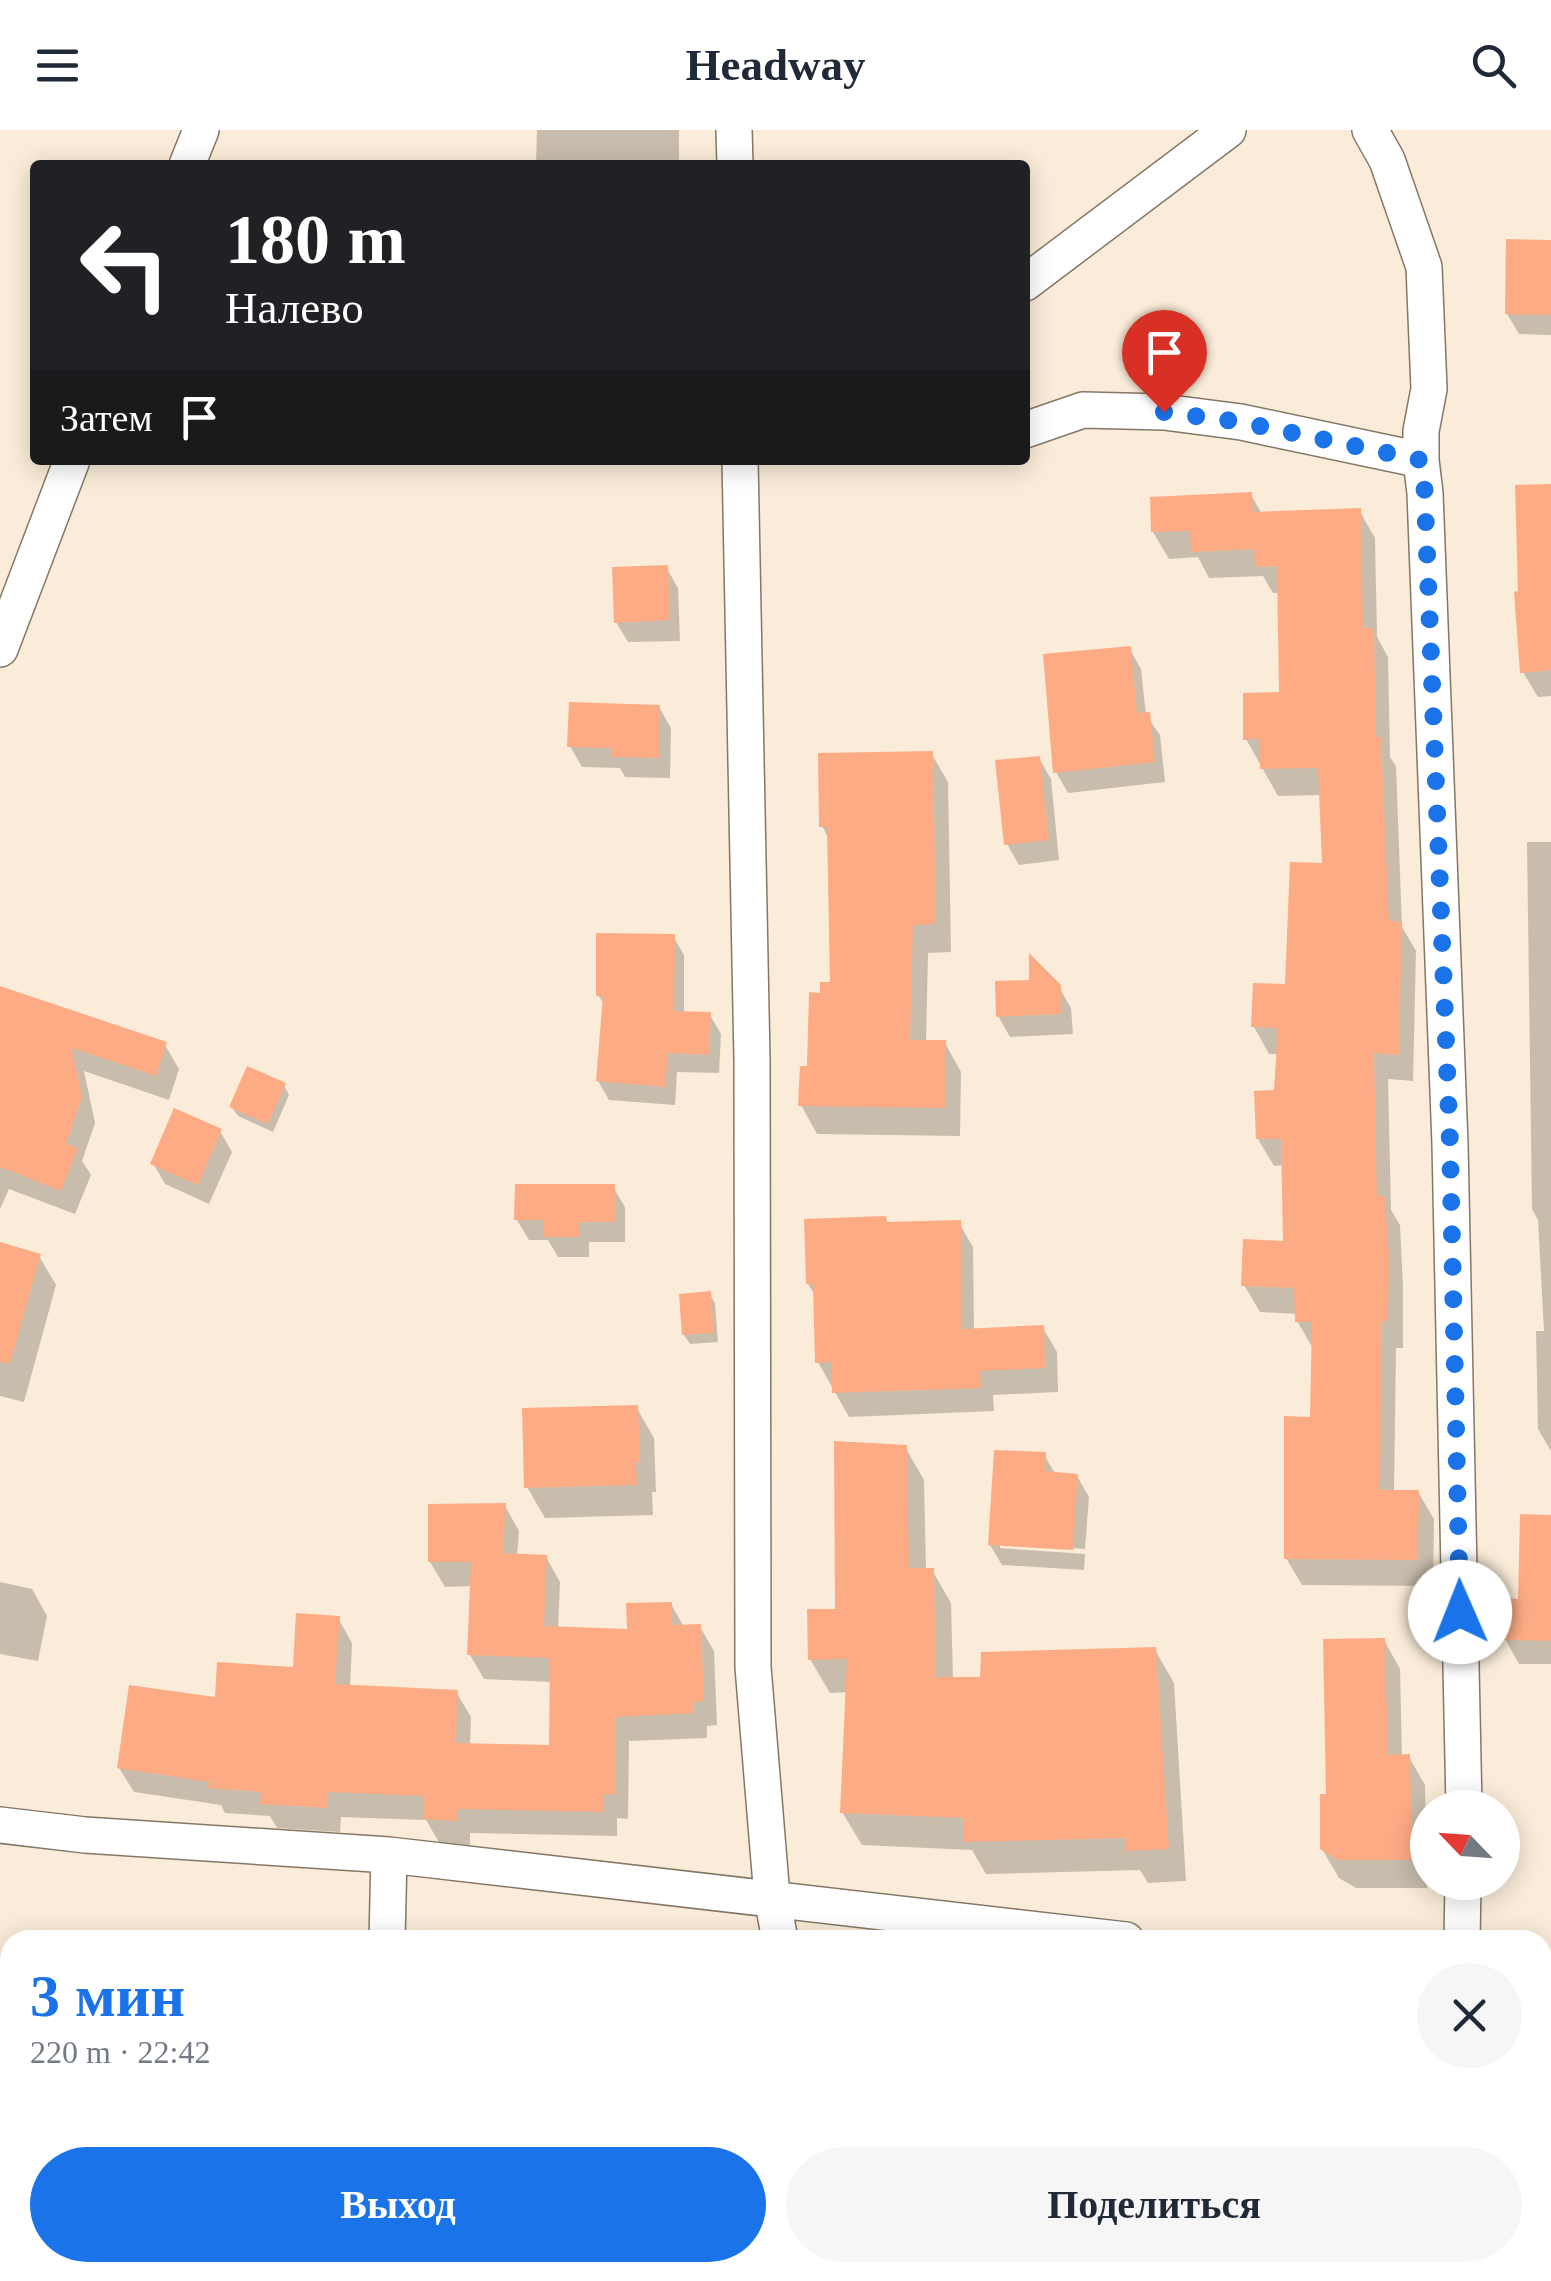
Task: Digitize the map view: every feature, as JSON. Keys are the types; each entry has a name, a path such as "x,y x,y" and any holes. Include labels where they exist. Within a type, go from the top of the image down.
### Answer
{"street":[{"path":"189,160 201,130"},
{"path":"734,130 735,160"},
{"path":"1030,279 1228,130"},
{"path":"1370,130 1387,160 1424,267 1429,389 1420,431 1450,1144 1464,1790"},
{"path":"1030,428 1083,410 1164,412 1241,422 1423,476"},
{"path":"0,648 70,465"},
{"path":"740,465 752,1060 753,1666 778,1930"},
{"path":"0,1825 85,1835 389,1855 1044,1930"},
{"path":"387,1930 389,1855"},
{"path":"1462,1930 1463,1900"}],"building":[{"path":"1506,239 1551,240 1551,315 1505,314"},
{"path":"1551,484 1551,670 1520,673 1514,592 1518,591 1515,485"},
{"path":"1252,492 1253,512 1361,508 1363,628 1374,628 1376,737 1381,737 1389,921 1402,922 1399,1055 1374,1053 1377,1196 1385,1196 1389,1257 1388,1321 1382,1321 1380,1490 1419,1490 1418,1560 1284,1559 1284,1416 1310,1417 1312,1322 1295,1322 1294,1288 1241,1286 1243,1239 1283,1241 1281,1139 1256,1139 1254,1091 1274,1090 1278,1028 1251,1027 1253,983 1285,984 1290,862 1322,863 1318,768 1260,769 1260,739 1243,740 1243,693 1279,692 1277,566 1255,567 1254,549 1191,552 1190,531 1151,532 1150,497"},
{"path":"668,565 670,620 614,623 612,567"},
{"path":"1131,646 1137,713 1150,712 1155,762 1053,773 1043,654"},
{"path":"569,702 660,705 659,758 611,757 611,748 567,747"},
{"path":"933,751 936,924 913,925 910,1040 946,1040 945,1108 798,1106 800,1066 807,1066 809,992 820,993 820,982 830,982 827,827 819,827 818,753"},
{"path":"1040,756 1049,840 1004,845 995,760"},
{"path":"596,933 675,934 674,1011 711,1012 709,1055 668,1053 665,1087 596,1081 603,996 596,996"},
{"path":"1029,953 1061,985 1062,1014 996,1017 995,981 1029,980"},
{"path":"0,986 167,1042 156,1076 72,1048 82,1097 66,1144 78,1148 61,1191 0,1167"},
{"path":"247,1066 286,1083 268,1124 229,1107"},
{"path":"174,1108 222,1129 198,1185 150,1164"},
{"path":"515,1184 615,1184 615,1222 579,1222 579,1237 544,1237 544,1220 514,1220"},
{"path":"886,1216 887,1222 961,1220 962,1329 1044,1325 1046,1368 980,1371 981,1388 832,1393 831,1362 815,1363 813,1284 806,1284 804,1219"},
{"path":"0,1242 41,1254 10,1364 0,1362"},
{"path":"711,1291 714,1333 682,1335 679,1294"},
{"path":"638,1405 637,1485 524,1488 522,1408"},
{"path":"834,1441 907,1445 909,1568 934,1568 936,1677 980,1677 981,1652 1156,1647 1169,1849 1126,1851 1125,1838 964,1842 963,1818 840,1813 847,1659 808,1660 807,1609 835,1609"},
{"path":"994,1450 1046,1452 1045,1471 1078,1474 1073,1550 988,1545"},
{"path":"506,1503 503,1553 547,1555 544,1626 627,1629 626,1603 672,1602 672,1625 701,1624 704,1701 694,1702 694,1713 616,1717 615,1795 604,1794 604,1812 457,1809 457,1821 423,1819 424,1796 328,1792 327,1808 260,1804 261,1792 208,1788 209,1782 117,1768 129,1685 215,1697 217,1662 293,1667 296,1613 340,1616 335,1684 458,1690 456,1743 549,1745 550,1658 467,1655 471,1562 428,1562 428,1504"},
{"path":"1520,1514 1551,1515 1551,1641 1502,1640 1503,1598 1518,1599"},
{"path":"1385,1638 1388,1755 1410,1754 1410,1860 1338,1860 1320,1849 1320,1794 1326,1794 1323,1639"}],"route":[{"path":"1164,412 1241,422 1421,460 1450,1144 1460,1612"}]}
